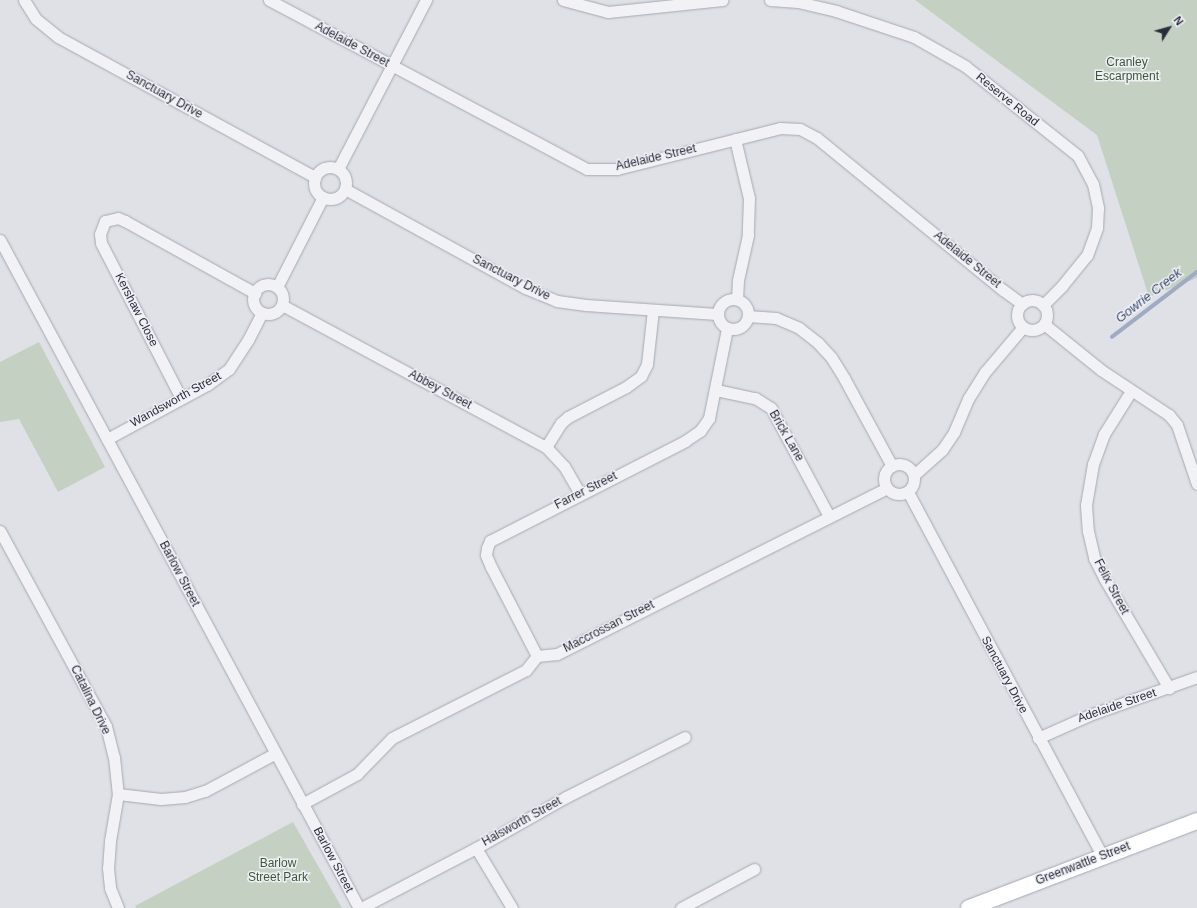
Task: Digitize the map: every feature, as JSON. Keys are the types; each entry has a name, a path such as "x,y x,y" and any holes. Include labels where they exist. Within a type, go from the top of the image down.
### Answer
{"main road":[{"name":"Greenwattle Street","path":"969,908 1197,820"}],"street":[{"name":"Sanctuary Drive","path":"24,0 36,19 58,37 315,177"},
{"name":"Adelaide Street","path":"269,0 391,67 587,169 617,169 780,128 800,129 818,138 1022,304"},
{"path":"338,169 426,0"},
{"path":"563,0 608,12 722,0"},
{"name":"Reserve Road","path":"770,0 798,2 836,11 914,37 965,66 1078,156 1093,184 1098,208 1097,228 1087,255 1062,286 1042,305"},
{"path":"735,139 749,198 748,236 738,280 736,300"},
{"path":"333,167 338,169 344,176 345,189 342,194 335,199 323,197 315,190 315,177 323,168 333,167"},
{"name":"Sanctuary Drive","path":"345,189 544,296 568,303 717,314"},
{"path":"277,287 323,197"},
{"name":"Kershaw Close","path":"181,398 102,243 100,234 105,221 118,218 125,221 255,293"},
{"name":"Barlow Street","path":"0,240 274,754 360,908"},
{"path":"272,285 277,287 283,295 282,306 276,313 262,313 254,302 255,293 262,286 272,285"},
{"path":"736,300 745,305 748,316 746,321 738,328 727,328 720,323 717,314 718,309 725,301 736,300"},
{"path":"1035,301 1042,305 1047,316 1044,324 1036,329 1027,329 1023,327 1017,315 1022,304 1035,301"},
{"name":"Abbey Street","path":"282,306 546,446 564,466 580,494"},
{"path":"546,446 561,423 568,417 626,387 641,376 647,364 653,310"},
{"name":"Wandsworth Street","path":"107,439 207,385 229,370 248,340 262,313"},
{"path":"748,316 776,318 799,328 818,343 844,378 892,466"},
{"path":"1044,324 1083,356 1131,391 1159,406 1174,420 1197,484"},
{"path":"914,475 942,450 954,432 968,399 985,372 1023,327"},
{"name":"Farrer Street","path":"537,656 486,555 490,541 694,435 709,418 716,390 727,328"},
{"name":"Brick Lane","path":"716,390 755,398 771,408 829,516"},
{"name":"Felix Street","path":"1131,391 1104,434 1093,464 1086,505 1088,530 1094,558 1104,578 1169,688"},
{"path":"901,464 906,466 914,475 914,485 908,492 896,494 887,488 885,475 892,466 901,464"},
{"name":"Maccrossan Street","path":"537,656 557,654 887,488"},
{"name":"Sanctuary Drive","path":"908,492 1102,856"},
{"name":"Catalina Drive","path":"0,531 106,726 114,757 118,794 110,841 108,868 110,888 118,908"},
{"path":"302,804 357,774 397,735 526,670 537,656"},
{"name":"Adelaide Street","path":"1038,738 1092,714 1197,677"},
{"name":"Halsworth Street","path":"360,908 476,848 566,797 685,737"},
{"path":"118,794 161,800 185,797 205,791 274,754"},
{"path":"476,848 512,908"},
{"path":"681,908 754,869"}],"green space":[{"name":"Cranley Escarpment","path":"915,0 1197,0 1197,278 1149,297 1097,135"},
{"path":"39,342 105,467 58,492 19,419 0,422 0,362"},
{"name":"Barlow Street Park","path":"293,822 342,908 136,908 135,906"}],"waterway":[{"name":"Gowrie Creek","path":"1112,337 1197,272"}]}
